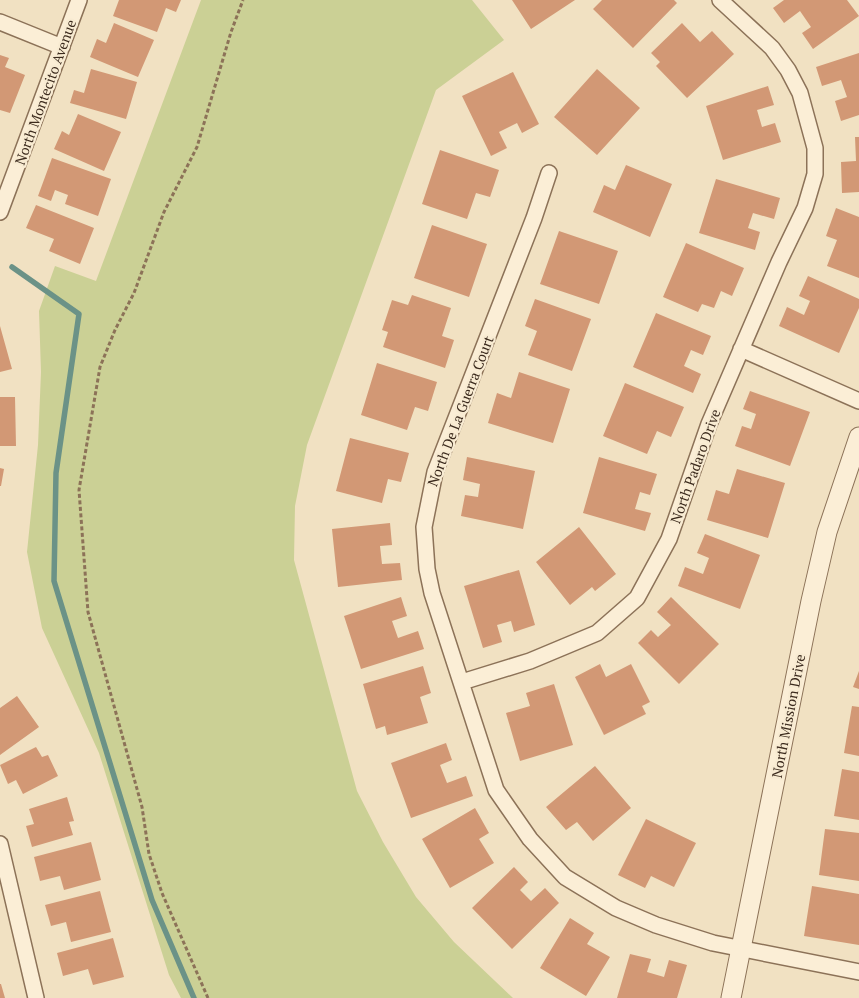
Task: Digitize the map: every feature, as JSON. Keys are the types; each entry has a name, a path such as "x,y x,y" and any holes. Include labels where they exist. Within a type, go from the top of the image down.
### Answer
{"street":[{"name":"North Montecito Avenue","path":"0,212 79,0"},
{"name":"North Padaro Drive","path":"462,682 530,661 597,633 637,598 670,539 709,424 805,208 814,174 815,148 802,101 788,70 772,48 720,0"},
{"path":"0,22 62,46"},
{"name":"North De La Guerra Court","path":"549,173 534,218 435,472 427,502 424,527 426,569 432,593 496,790 530,840 565,877 616,908 656,925 714,943 859,972"},
{"path":"741,350 859,401"},
{"name":"North Mission Drive","path":"731,998 811,600 827,532 859,437"},
{"path":"0,844 36,998"}],"path":[{"path":"208,998 162,893 149,854 142,807 88,612 79,490 100,367 115,330 134,293 164,212 197,147 231,32 244,0"}],"green space":[{"path":"201,0 472,0 504,40 436,90 307,445 295,506 294,560 357,791 383,842 416,897 454,942 513,998 181,998 169,975 99,753 42,628 27,552 38,445 41,372 39,311 55,266 96,281"}],"building":[{"path":"119,0 181,0 176,12 166,8 157,32 113,16"},
{"path":"512,0 575,0 531,29"},
{"path":"602,0 674,0 677,3 633,48 593,9"},
{"path":"784,0 847,0 859,16 813,49 802,33 811,27 800,11 784,23 773,8"},
{"path":"114,23 154,40 138,77 90,57 97,39 106,43"},
{"path":"682,23 700,42 712,31 734,54 687,98 656,66 660,62 651,53"},
{"path":"859,53 859,115 841,121 835,101 847,97 841,80 822,86 816,67"},
{"path":"0,55 9,58 5,67 25,75 10,113 0,110"},
{"path":"91,69 137,82 126,119 70,103 74,90 84,93"},
{"path":"597,69 640,108 597,155 554,117"},
{"path":"513,72 539,124 522,133 517,123 499,132 507,148 491,156 462,96"},
{"path":"768,86 774,105 757,110 762,127 775,123 781,142 723,160 706,106"},
{"path":"78,114 121,132 104,171 54,149 62,131 69,135"},
{"path":"855,137 859,137 859,192 842,193 841,162 856,161"},
{"path":"440,150 499,170 490,197 476,193 467,219 422,204"},
{"path":"52,158 111,179 98,216 65,204 68,195 55,190 51,201 38,196"},
{"path":"626,165 672,184 650,237 593,212 604,185 615,190"},
{"path":"716,179 780,198 774,219 753,213 748,228 760,232 755,250 699,233"},
{"path":"36,205 94,228 80,264 49,251 54,239 26,228"},
{"path":"836,208 859,217 859,278 827,266 837,240 826,236"},
{"path":"432,225 487,244 469,297 414,278"},
{"path":"559,231 618,251 599,304 540,284"},
{"path":"686,243 744,268 732,296 721,291 714,308 702,304 698,312 663,297"},
{"path":"808,276 859,299 859,308 839,353 779,326 787,307 804,315 810,301 799,296"},
{"path":"412,295 451,308 442,336 454,340 445,368 383,347 388,332 382,330 392,300 408,305"},
{"path":"535,299 591,319 572,371 528,355 537,331 525,326"},
{"path":"656,313 711,336 703,355 691,350 684,366 701,374 693,393 633,367"},
{"path":"0,326 12,369 0,372"},
{"path":"377,363 437,382 428,411 415,407 407,430 361,415"},
{"path":"519,372 570,389 553,443 488,423 497,393 511,398"},
{"path":"625,383 684,407 671,437 657,431 647,454 603,436"},
{"path":"750,391 810,412 790,466 735,446 742,426 751,429 756,414 743,409"},
{"path":"0,397 15,397 16,446 0,446"},
{"path":"350,438 409,453 401,482 388,479 382,503 336,491"},
{"path":"467,457 535,471 523,529 461,516 465,495 478,497 480,484 463,480"},
{"path":"599,457 657,474 650,495 640,492 635,509 651,513 645,531 583,513"},
{"path":"0,468 4,469 1,486 0,486"},
{"path":"737,469 785,483 768,538 707,520 716,490 729,494"},
{"path":"390,523 392,545 380,546 382,564 400,563 402,580 338,587 332,529"},
{"path":"579,527 616,574 595,591 592,587 570,605 536,562"},
{"path":"705,534 760,555 740,609 678,586 685,567 703,574 709,558 697,553"},
{"path":"519,570 535,625 514,632 511,621 497,625 502,642 483,648 464,586"},
{"path":"401,597 407,616 392,621 398,638 418,631 424,649 361,669 344,616"},
{"path":"671,597 719,644 679,684 638,643 651,630 658,637 671,625 657,612"},
{"path":"600,664 606,677 631,664 650,702 642,706 646,714 604,735 575,677"},
{"path":"423,666 431,693 420,697 428,723 387,735 385,726 376,729 363,684"},
{"path":"859,671 859,689 853,687"},
{"path":"554,684 573,745 520,761 506,713 530,706 526,693"},
{"path":"17,696 39,727 0,755 0,708"},
{"path":"852,706 859,707 859,756 844,753"},
{"path":"446,743 452,760 440,765 447,783 466,776 473,796 411,818 391,763"},
{"path":"36,747 42,757 48,755 58,776 23,794 16,780 8,784 0,765"},
{"path":"595,766 631,808 593,841 577,822 566,830 546,807"},
{"path":"842,769 859,772 859,820 834,816"},
{"path":"67,797 74,821 69,822 73,835 32,847 26,826 34,824 29,809"},
{"path":"475,808 489,833 479,839 494,863 450,888 422,839"},
{"path":"646,819 696,843 674,887 651,876 645,888 618,875"},
{"path":"825,829 859,833 859,881 819,875"},
{"path":"91,842 101,880 64,890 60,876 40,881 34,857"},
{"path":"514,867 528,882 520,890 531,901 545,888 559,903 512,949 472,908"},
{"path":"812,886 859,894 859,945 804,936"},
{"path":"100,891 111,932 71,942 66,922 51,926 45,905"},
{"path":"570,918 594,933 587,944 610,957 586,996 540,968"},
{"path":"113,938 124,977 93,985 88,969 63,976 57,953"},
{"path":"630,954 651,959 647,972 664,977 669,960 687,965 677,998 617,998"},
{"path":"1,984 5,998 0,998"}],"waterway":[{"path":"12,267 79,314 56,473 54,581 152,900 194,998"}]}
